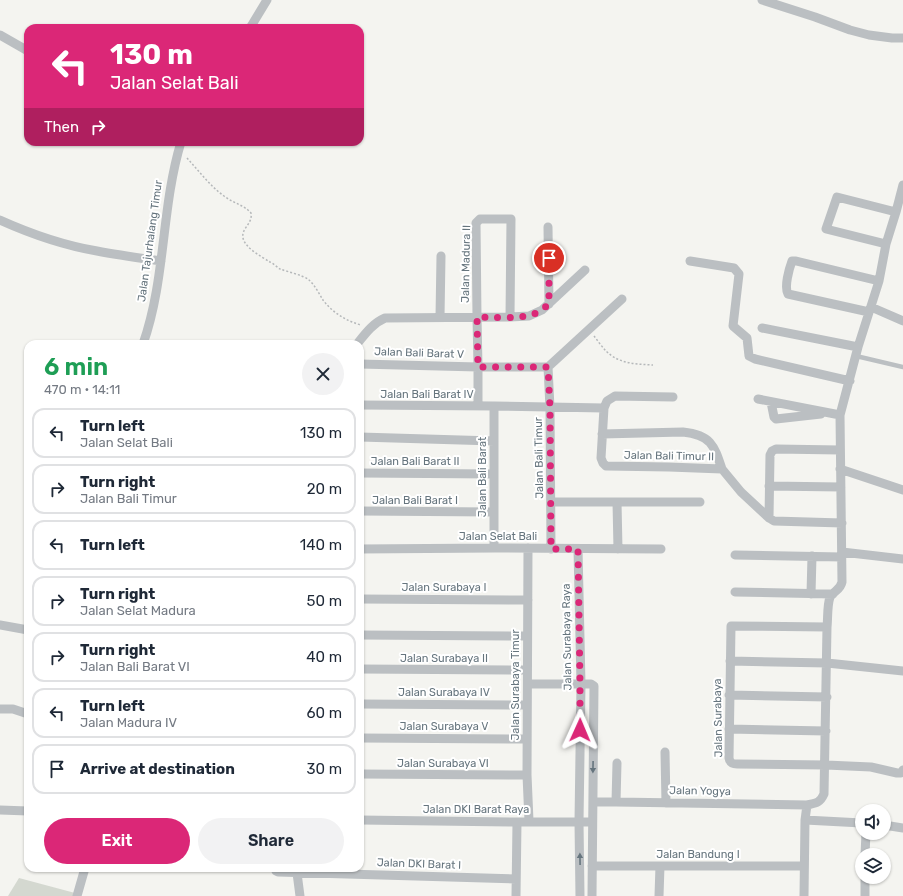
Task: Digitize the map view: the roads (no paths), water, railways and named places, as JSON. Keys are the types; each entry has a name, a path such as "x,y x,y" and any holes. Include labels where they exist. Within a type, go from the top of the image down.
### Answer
{"street":[{"path":"252,24 267,0"},
{"path":"762,0 850,30 869,35 903,38"},
{"path":"0,35 24,49"},
{"name":"Jalan Tajurhalang Timur","path":"144,340 152,314 173,169 180,146"},
{"path":"804,896 805,820 807,805 822,800 824,794 826,765 829,602 832,594 841,586 842,523 840,450 835,414 850,381 857,352 879,281 886,244 903,185"},
{"path":"886,244 826,229 836,197 896,212"},
{"name":"Jalan Madura II","path":"478,406 476,223 480,219 511,219 510,317"},
{"path":"0,220 27,232 70,245 96,251 161,260"},
{"path":"548,227 549,304"},
{"path":"440,317 441,256"},
{"path":"879,281 796,260 792,261 790,265 786,290 788,294 870,309 903,321"},
{"path":"690,261 734,268 739,274 733,326 747,338 749,356 755,359 850,381"},
{"path":"360,340 370,328 385,318 528,316 542,310 585,270"},
{"path":"548,367 622,299"},
{"path":"762,328 857,352"},
{"name":"Jalan Bali Barat V","path":"364,364 548,367"},
{"name":"Jalan Bali Timur","path":"548,367 550,408 551,549"},
{"path":"604,408 607,401 615,396 673,397"},
{"path":"758,399 835,414"},
{"path":"771,402 774,417 776,419 835,414"},
{"name":"Jalan Bali Barat IV","path":"364,406 604,408"},
{"name":"Jalan Bali Barat","path":"494,406 494,548"},
{"name":"Jalan Bali Timur II","path":"604,408 601,458 603,464 606,466 722,469 741,492 769,518"},
{"path":"602,434 694,433 704,437 712,444 722,469"},
{"path":"364,437 494,441"},
{"path":"840,450 776,449 772,451 770,455 769,518 774,521 842,523"},
{"path":"840,469 903,490"},
{"name":"Jalan Bali Barat II","path":"364,473 494,474"},
{"path":"770,486 841,487"},
{"path":"551,502 700,502"},
{"path":"618,502 618,548"},
{"name":"Jalan Bali Barat I","path":"364,512 494,512"},
{"name":"Jalan Surabaya Timur","path":"528,548 527,775 529,821"},
{"name":"Jalan Selat Bali","path":"364,549 660,549"},
{"name":"Jalan Surabaya Raya","path":"578,549 580,684 580,896"},
{"path":"735,555 812,556 842,554 903,559"},
{"path":"811,594 812,556"},
{"path":"735,592 832,594"},
{"name":"Jalan Surabaya I","path":"364,599 528,600"},
{"path":"0,625 24,629"},
{"name":"Jalan Surabaya","path":"826,765 733,764 730,762 729,695 731,626 828,627"},
{"path":"364,635 528,636"},
{"path":"730,661 827,663 903,671"},
{"name":"Jalan Surabaya II","path":"364,669 527,670"},
{"path":"528,684 591,684 594,686 592,896"},
{"path":"729,695 827,697"},
{"name":"Jalan Surabaya IV","path":"364,704 527,705"},
{"path":"0,709 13,709 24,713"},
{"path":"729,729 826,731"},
{"name":"Jalan Surabaya V","path":"364,738 527,739"},
{"path":"665,752 666,803"},
{"path":"616,802 617,763"},
{"path":"826,765 871,767 897,773 901,773 903,770"},
{"name":"Jalan Surabaya VI","path":"364,774 527,775"},
{"name":"Jalan Yogya","path":"593,802 807,805"},
{"path":"0,810 24,811"},
{"name":"Jalan DKI Barat Raya","path":"364,820 592,822"},
{"path":"805,820 855,823"},
{"path":"516,896 517,822"},
{"path":"891,826 903,828"},
{"name":"Jalan Bandung I","path":"592,866 804,866"},
{"path":"659,896 660,866"},
{"path":"77,896 84,872"},
{"name":"Jalan DKI Barat I","path":"278,872 516,879"},
{"path":"297,873 300,896"},
{"path":"865,884 865,896"}],"lane":[{"path":"857,352 903,367"}]}
